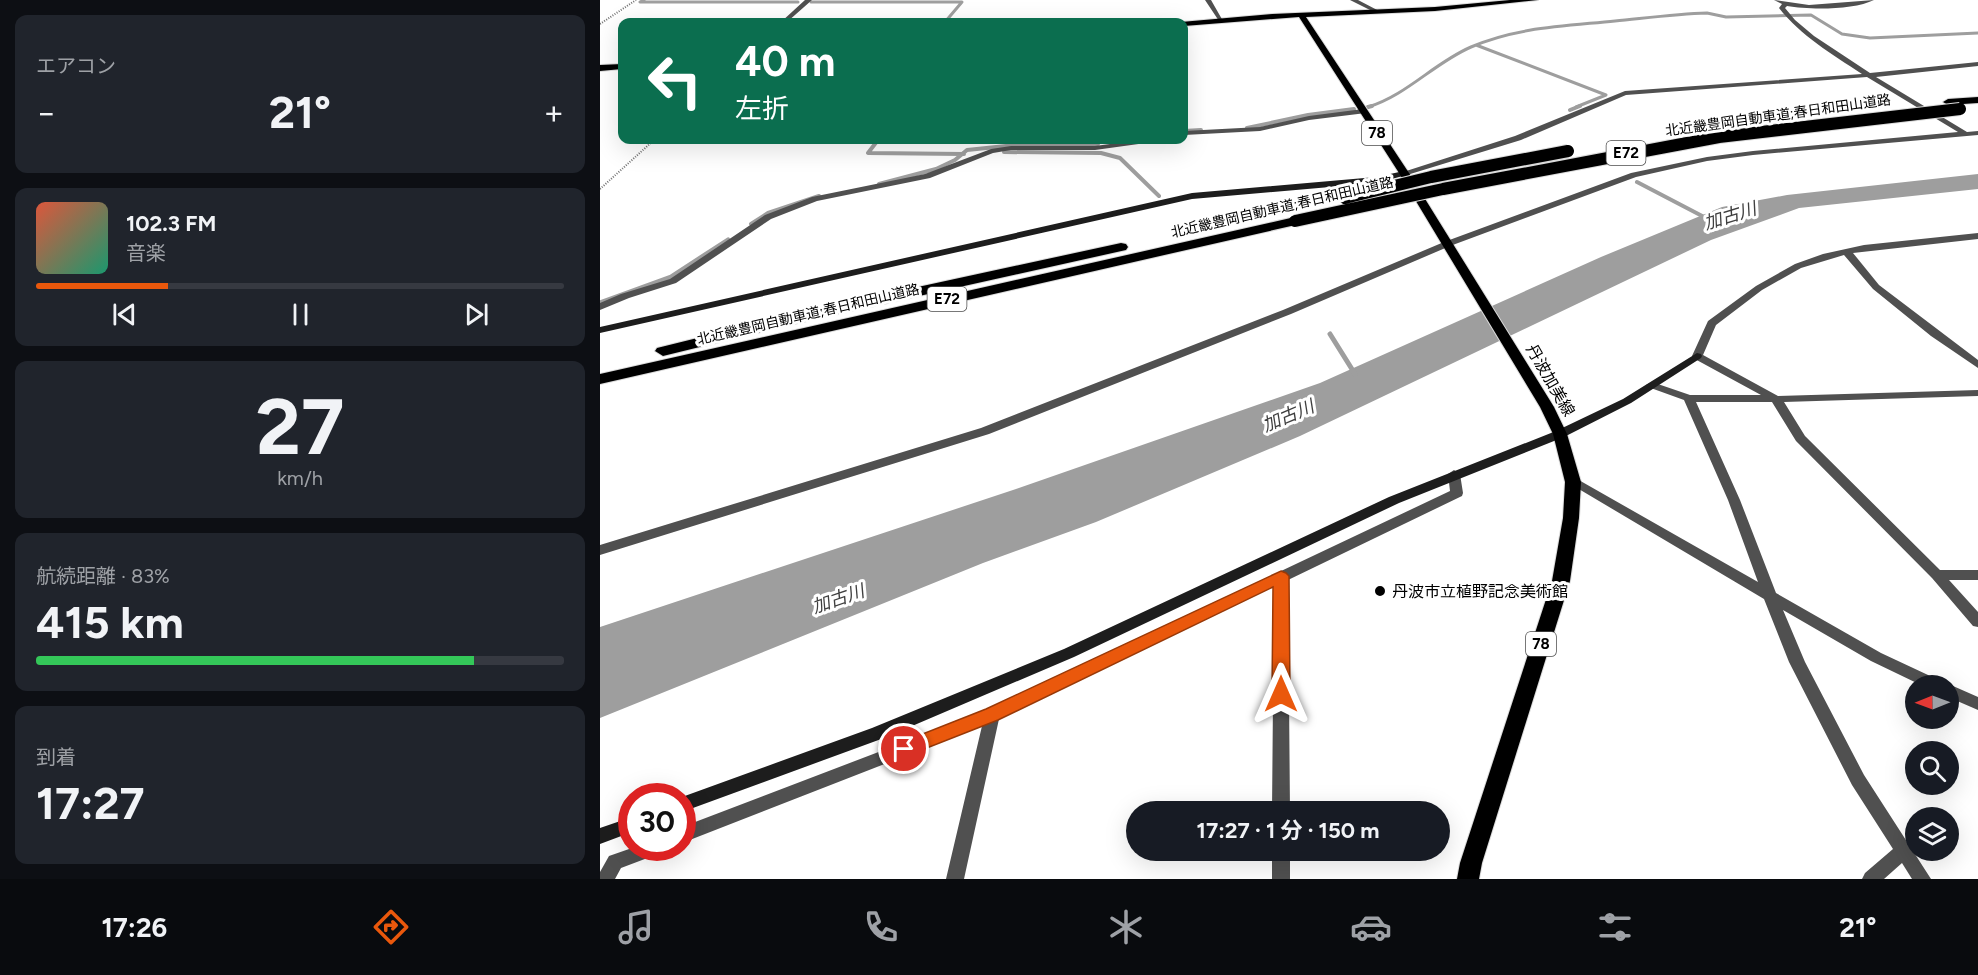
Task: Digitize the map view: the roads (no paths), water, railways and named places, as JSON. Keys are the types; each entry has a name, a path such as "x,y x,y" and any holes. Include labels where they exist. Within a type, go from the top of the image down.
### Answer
{"highway":[{"name":"北近畿豊岡自動車道;春日和田山道路","path":"1624,142 1741,124 1978,100"},
{"name":"北近畿豊岡自動車道;春日和田山道路","path":"600,368 798,318 1290,217 1719,137 1978,108"},
{"name":"北近畿豊岡自動車道;春日和田山道路","path":"600,380 1290,217 1431,177 1577,149"}],"main road":[{"path":"1188,24 1534,0"},
{"name":"丹波加美線","path":"1301,15 1404,173 1547,407 1560,434 1573,482 1571,519 1561,581 1471,863 1468,879"},
{"path":"600,68 618,67"}],"street":[{"path":"789,18 809,0"},
{"path":"1208,0 1221,20"},
{"path":"1353,0 1378,12"},
{"path":"1777,0 1785,5 1831,5 1871,0"},
{"path":"1785,5 1782,8 1785,14 1812,37 1974,137"},
{"path":"600,330 1192,196 1376,180 1518,138 1625,93 1871,75 1978,64"},
{"path":"1188,134 1260,129 1309,118 1363,111"},
{"path":"600,550 985,431 1634,175 1707,159 1821,146 1974,137"},
{"path":"600,307 625,296 674,281 768,217 794,205 927,176 991,152 1011,148 1089,144"},
{"path":"696,801 878,733 1069,653 1454,474 1560,434 1627,401 1697,357 1712,323 1760,288 1798,266 1826,255 1864,248 1978,236"},
{"path":"1846,252 1876,287 1978,365"},
{"path":"1697,357 1776,399 1800,438 1937,575 1978,622"},
{"path":"1652,385 1689,398 1776,399 1978,393"},
{"path":"1689,398 1734,500 1800,669 1858,780 1922,879"},
{"path":"696,830 992,714 1457,493 1454,474"},
{"path":"1573,482 1876,657 1914,675"},
{"path":"1937,575 1978,574"},
{"path":"1281,576 1281,801"},
{"path":"1959,695 1978,704"},
{"path":"955,879 992,714"},
{"path":"600,836 618,829"},
{"path":"1871,879 1904,850"},
{"path":"606,879 615,862 618,861"},
{"path":"1281,861 1281,879"}],"water":[{"name":"加古川","path":"1978,174 1978,189 1799,208 1711,240 1300,436 1096,522 983,563 600,718 600,627 1016,489 1320,383 1601,257 1722,207 1787,195"}],"waterway":[{"path":"644,0 640,2 798,2"},
{"path":"811,2 962,2 948,18"},
{"path":"1372,106 1368,107 1395,95 1445,61 1471,47 1506,35 1560,26 1707,13 1726,17 1811,15 1842,34 1870,38 1978,33"},
{"path":"1476,45 1606,95 1576,107"},
{"path":"1570,110 1580,106"},
{"path":"1247,128 1308,115 1354,109"},
{"path":"1188,131 1201,130"},
{"path":"875,144 868,153 962,154"},
{"path":"962,154 967,150 1006,146 1098,144"},
{"path":"1004,152 1101,153 1120,158 1159,196"},
{"path":"879,184 936,169 962,154"},
{"name":"加古川","path":"1637,182 1706,218"},
{"path":"751,224 768,213 819,196"},
{"path":"600,303 671,277 728,240"},
{"path":"1330,334 1355,374"}],"place":[{"name":"丹波市立植野記念美術館","path":"1380,591"}]}
